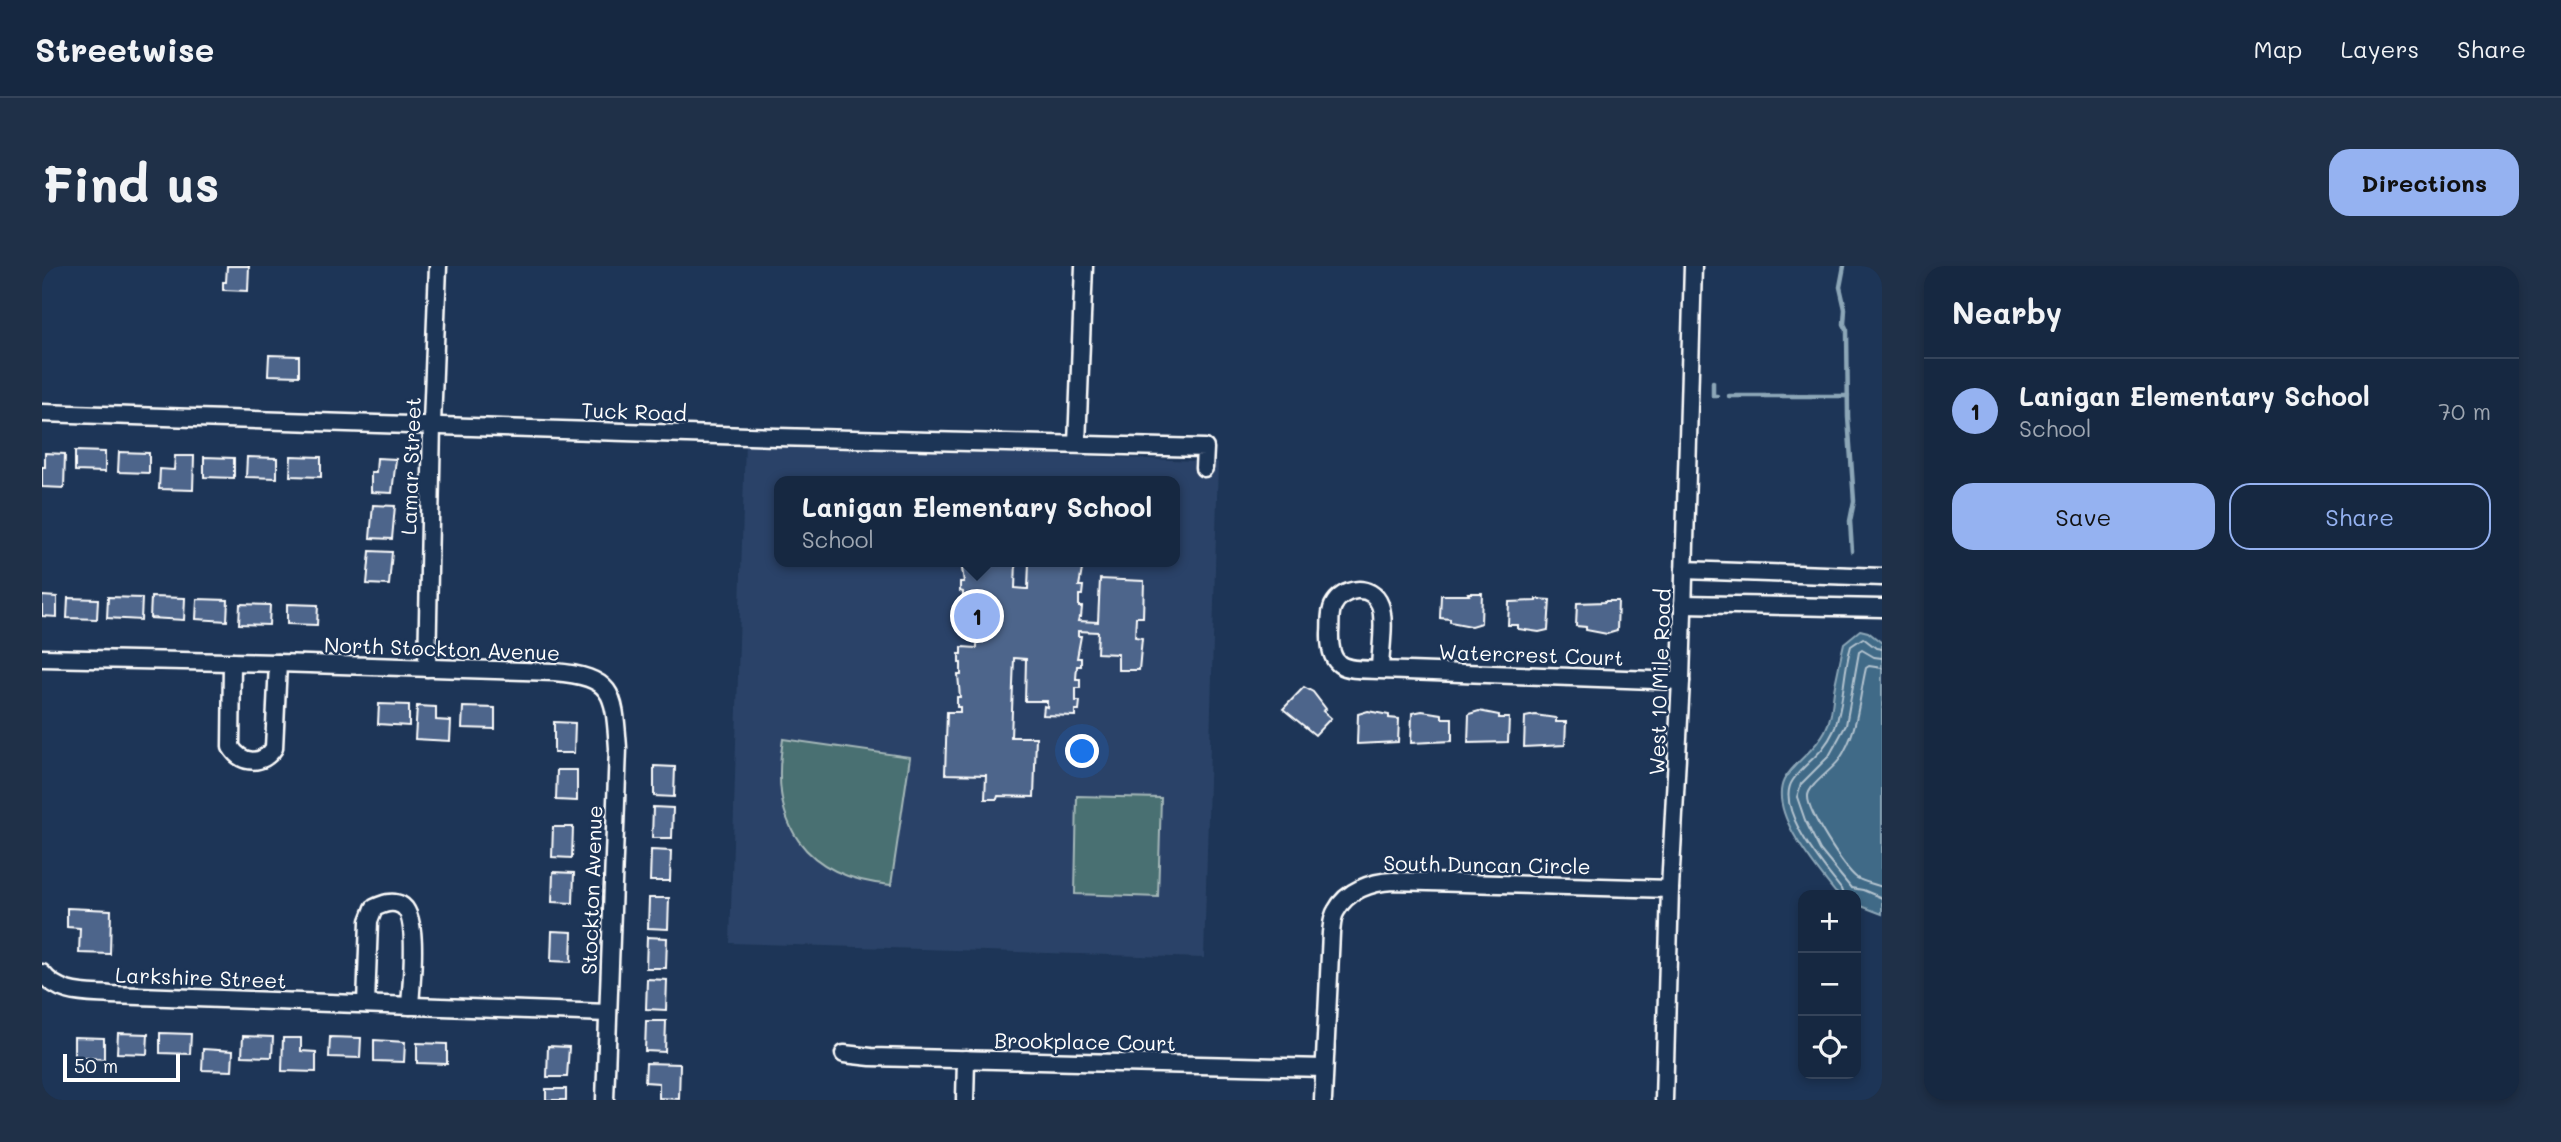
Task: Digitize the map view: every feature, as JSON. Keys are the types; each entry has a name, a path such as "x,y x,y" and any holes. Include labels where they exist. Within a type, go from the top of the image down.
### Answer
{"street":[{"name":"Lamar Street","path":"427,668 438,266"},
{"path":"1077,444 1084,266"},
{"name":"West 10 Mile Road","path":"1664,1100 1670,890 1681,681 1693,266"},
{"name":"Tuck Road","path":"42,413 1205,448 1204,468"},
{"path":"1684,570 1882,577"},
{"name":"Watercrest Court","path":"1380,670 1380,602 1374,595 1351,590 1343,594 1331,610 1329,652 1334,660 1348,668 1380,670 1681,681"},
{"path":"1683,604 1882,608"},
{"name":"North Stockton Avenue","path":"42,658 582,674 603,685"},
{"path":"232,662 231,747 241,758 252,761 268,756 274,748 278,663"},
{"name":"Stockton Avenue","path":"603,685 614,705 618,748 605,1100"},
{"name":"South Duncan Circle","path":"1324,1100 1331,933 1335,912 1344,900 1356,891 1376,882 1393,881 1670,890"},
{"path":"366,1004 369,921 374,908 388,902 400,904 409,912 413,926 410,1006"},
{"name":"Larkshire Street","path":"42,973 52,985 76,992 608,1013"},
{"name":"Brookplace Court","path":"844,1054 1324,1068"},
{"path":"965,1100 966,1059"}],"shaded area":[{"path":"745,442 1218,462 1204,958 730,943"}],"green space":[{"path":"783,739 910,757 891,885 861,880 835,871 814,858 799,841 788,820 782,797 780,769"},
{"path":"1077,796 1161,798 1158,897 1075,894"}],"water":[{"path":"1860,630 1868,632 1882,643 1882,914 1861,906 1861,890 1833,890 1797,839 1783,808 1781,793 1784,780 1815,745 1828,725 1844,643"}],"building":[{"path":"227,266 249,266 248,291 223,290"},
{"path":"269,355 299,356 299,376 268,375"},
{"path":"75,451 105,452 105,472 75,471"},
{"path":"119,452 149,453 149,473 118,472"},
{"path":"45,453 65,454 64,488 42,487"},
{"path":"175,456 194,456 193,490 159,489 160,469 174,470"},
{"path":"291,456 321,457 321,477 290,476"},
{"path":"204,457 234,458 234,478 204,477"},
{"path":"247,457 277,458 277,478 246,477"},
{"path":"377,458 396,459 392,493 371,492 371,472 376,472"},
{"path":"373,505 395,506 392,539 370,538"},
{"path":"370,551 392,552 389,585 367,584"},
{"path":"962,567 1016,567 1015,588 1028,589 1029,567 1082,567 1079,586 1083,586 1082,595 1079,595 1079,607 1082,607 1078,621 1098,622 1100,579 1144,581 1143,617 1136,617 1135,637 1142,638 1139,670 1118,670 1118,654 1097,653 1098,632 1078,631 1078,636 1081,636 1077,658 1081,658 1081,666 1077,666 1076,679 1080,679 1080,688 1076,688 1076,701 1080,701 1075,716 1043,715 1047,701 1025,701 1026,659 1014,658 1011,737 1036,737 1034,797 998,796 997,799 985,799 986,775 945,774 947,712 960,712 960,707 957,707 957,697 960,697 958,675 961,675 959,654 962,654 962,647 977,648 977,634 962,634 962,627 959,627 963,612 977,612 978,599 963,598 960,582 964,582"},
{"path":"1468,593 1482,593 1481,623 1471,626 1440,618 1441,595 1469,595"},
{"path":"42,596 57,597 57,617 42,616"},
{"path":"108,597 142,598 141,620 107,618"},
{"path":"151,597 185,598 184,620 150,618"},
{"path":"68,598 98,599 97,619 67,618"},
{"path":"197,599 228,600 227,621 196,619"},
{"path":"1550,600 1548,630 1539,632 1518,629 1518,625 1508,625 1509,602"},
{"path":"1618,601 1617,631 1607,634 1576,626 1577,603"},
{"path":"240,604 270,605 269,625 239,624"},
{"path":"287,604 318,605 317,625 287,624"},
{"path":"1304,687 1313,692 1326,709 1323,711 1331,718 1315,735 1283,709"},
{"path":"379,704 409,705 409,726 378,724"},
{"path":"417,706 436,707 436,720 451,721 450,741 415,739"},
{"path":"463,707 495,708 495,729 462,728"},
{"path":"1368,711 1399,719 1398,742 1357,744 1358,714"},
{"path":"1422,711 1442,714 1442,718 1452,718 1452,741 1411,743 1412,713"},
{"path":"1479,711 1499,715 1499,718 1509,718 1508,742 1468,743 1469,714"},
{"path":"1535,715 1556,718 1556,722 1566,722 1565,745 1524,747 1525,717"},
{"path":"554,722 575,723 574,753 554,753"},
{"path":"654,766 675,767 674,797 654,796"},
{"path":"557,770 577,770 577,801 556,800"},
{"path":"653,807 673,808 672,838 652,838"},
{"path":"553,827 573,827 572,858 552,857"},
{"path":"651,850 671,851 670,881 650,881"},
{"path":"553,872 574,873 573,903 552,902"},
{"path":"649,898 669,898 668,929 648,928"},
{"path":"67,908 111,910 110,954 79,953 80,928 67,927"},
{"path":"552,931 572,932 571,962 551,961"},
{"path":"647,937 667,938 666,968 646,968"},
{"path":"647,979 667,980 666,1010 646,1009"},
{"path":"646,1021 666,1021 665,1052 645,1051"},
{"path":"118,1033 148,1034 147,1054 117,1053"},
{"path":"160,1033 191,1034 190,1054 160,1053"},
{"path":"243,1036 273,1037 272,1057 242,1056"},
{"path":"74,1037 104,1038 104,1059 74,1057"},
{"path":"330,1037 361,1038 360,1058 329,1057"},
{"path":"283,1038 301,1038 301,1051 316,1052 316,1072 282,1071"},
{"path":"374,1040 405,1042 404,1062 374,1061"},
{"path":"417,1043 447,1044 447,1064 417,1063"},
{"path":"548,1046 569,1047 567,1077 547,1077"},
{"path":"203,1049 233,1051 232,1071 202,1070"},
{"path":"646,1063 680,1064 679,1099 659,1098 659,1083 645,1082"},
{"path":"546,1089 566,1089 566,1100 546,1100"}],"waterway":[{"path":"1844,266 1840,287 1847,330 1848,417 1854,501 1850,521 1852,551"},
{"path":"1713,382 1713,396 1717,396"},
{"path":"1729,396 1848,396"}],"place":[{"name":"Lanigan Elementary School","path":"977,616"}]}
